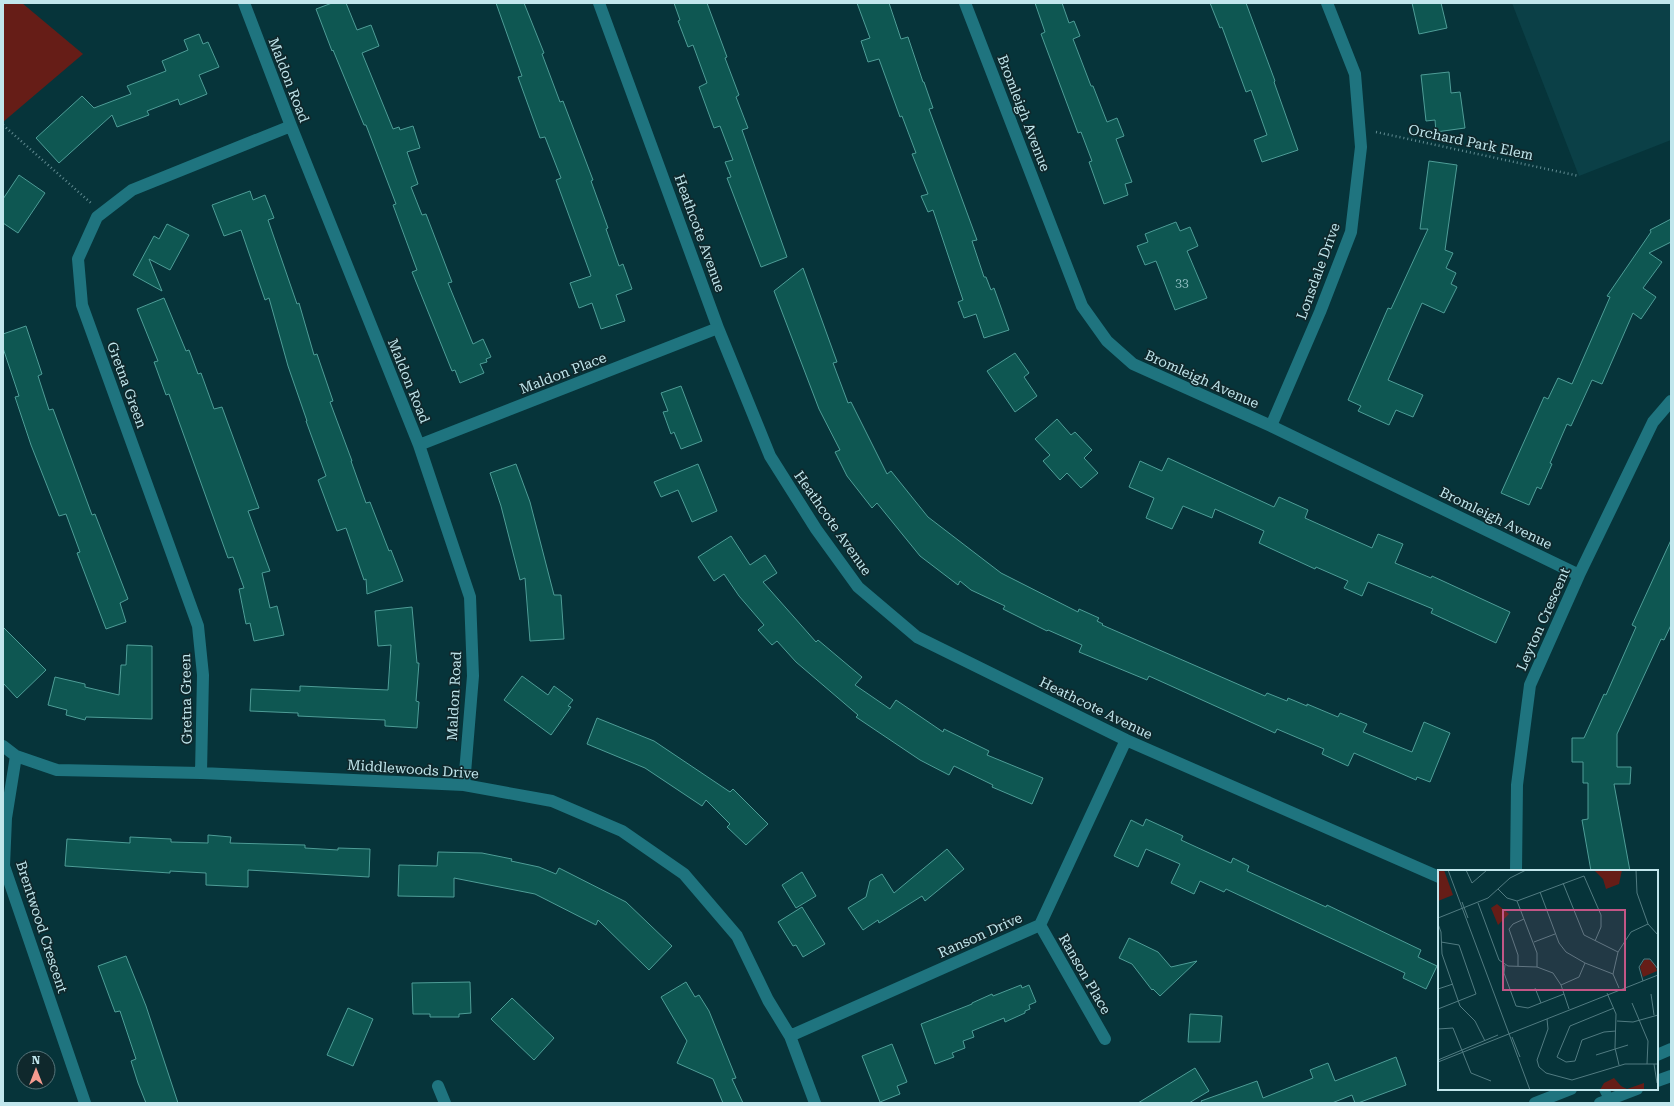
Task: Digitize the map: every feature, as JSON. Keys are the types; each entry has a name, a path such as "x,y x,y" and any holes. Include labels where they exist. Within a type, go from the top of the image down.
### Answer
{"street":[{"name":"Maldon Road","path":"244,3 291,126 419,445 470,597 473,676 464,785"},
{"name":"Heathcote Avenue","path":"599,3 718,328 770,456 816,529 858,586 917,637 1126,740 1438,877"},
{"name":"Bromleigh Avenue","path":"965,3 1082,306 1107,341 1133,364 1271,426 1579,575"},
{"name":"Lonsdale Drive","path":"1271,426 1320,312 1351,232 1361,147 1355,74 1326,3"},
{"name":"Gretna Green","path":"201,773 203,675 198,626 82,305 78,259 97,217 132,190 291,126"},
{"name":"Maldon Place","path":"419,445 718,328"},
{"name":"Leyton Crescent","path":"1516,870 1517,785 1530,685 1579,575 1653,422 1671,401"},
{"name":"Ranson Drive","path":"790,1036 1040,925 1126,740"},
{"name":"Middlewoods Drive","path":"3,746 16,756 57,770 201,773 464,785 552,801 622,831 684,874 737,936 768,1000 790,1036 814,1103"},
{"name":"Brentwood Crescent","path":"16,756 6,818 4,866 85,1103"},
{"name":"Ranson Place","path":"1040,925 1105,1039"},
{"path":"1658,1055 1671,1049"},
{"path":"1658,1081 1671,1076"},
{"path":"438,1086 445,1103"},
{"path":"1535,1103 1568,1090"},
{"path":"1604,1097 1633,1090"}],"path":[{"path":"3,125 103,212"},
{"name":"Orchard Park Elem","path":"1359,127 1578,176"}],"shaded area":[{"path":"3,3 22,3 83,54 3,122"},
{"path":"1512,3 1671,3 1671,140 1579,176"}],"building":[{"path":"332,3 346,3 357,30 371,25 379,46 362,53 393,129 399,127 400,130 413,126 420,148 407,152 418,184 411,187 422,215 426,214 452,282 448,283 473,344 483,339 491,357 486,359 487,362 480,364 484,373 460,383 455,370 452,371 412,272 417,270 393,205 396,204 366,125 364,125 333,50 332,51 316,9"},
{"path":"496,3 524,3 544,53 542,54 560,102 563,101 593,180 591,181 608,228 606,229 619,266 623,264 632,289 616,295 625,321 601,329 592,303 579,308 570,283 591,276 556,180 561,178 545,137 540,138 518,77 522,76"},
{"path":"674,3 707,3 739,95 736,97 748,128 742,130 787,257 761,267 727,178 731,177 725,162 733,160 720,126 714,128 699,87 707,83 693,45 688,47 678,21 680,20"},
{"path":"857,3 889,3 901,39 908,37 933,108 929,109 977,240 972,241 984,277 986,277 991,290 994,288 1009,330 984,338 976,314 964,318 958,302 963,300 933,210 928,212 921,196 928,194 912,154 916,153 902,116 900,117 879,59 868,62 861,41 870,38"},
{"path":"1035,3 1062,3 1069,23 1074,21 1080,36 1073,39 1091,86 1093,86 1107,122 1117,118 1124,136 1116,139 1132,182 1125,184 1128,195 1104,204 1089,162 1092,161 1081,132 1078,133 1041,34 1045,32"},
{"path":"1210,3 1246,3 1275,81 1274,82 1298,150 1262,162 1254,140 1267,135 1251,90 1246,92 1222,27 1220,28"},
{"path":"1412,3 1441,3 1447,28 1419,34"},
{"path":"199,34 203,44 208,42 219,67 199,75 207,94 180,105 178,99 147,111 149,115 117,127 112,115 59,163 36,138 82,96 94,108 131,94 127,86 166,71 162,61 188,50 184,40"},
{"path":"1449,72 1451,93 1460,92 1465,128 1436,132 1435,120 1426,121 1421,75"},
{"path":"1429,161 1457,165 1445,250 1453,253 1446,268 1456,273 1451,284 1457,287 1444,313 1422,303 1388,380 1423,395 1413,417 1396,410 1389,425 1358,411 1361,406 1348,400 1388,308 1391,309 1428,229 1420,229"},
{"path":"19,175 45,193 18,233 3,223 3,199"},
{"path":"250,191 253,200 265,195 274,218 268,220 297,304 299,303 314,355 317,354 333,401 330,402 366,503 370,502 389,551 391,550 403,581 367,594 366,579 364,580 346,528 337,531 318,480 326,476 288,366 269,298 265,300 241,230 224,236 212,205"},
{"path":"1671,219 1671,242 1649,253 1662,262 1643,288 1656,297 1641,319 1633,313 1602,384 1592,380 1571,426 1567,424 1550,463 1552,464 1541,489 1537,487 1529,505 1501,493 1544,397 1548,399 1558,378 1572,384 1610,297 1607,296 1651,232 1650,230"},
{"path":"1176,222 1180,231 1190,227 1198,246 1187,251 1207,298 1175,310 1156,261 1145,265 1137,246 1148,242 1145,234"},
{"path":"167,224 189,235 170,270 149,259 162,291 133,275 154,236 159,239"},
{"path":"803,268 837,362 833,363 848,403 851,402 887,474 891,471 928,517 1001,573 1078,612 1079,609 1099,618 1097,621 1103,624 1102,625 1265,696 1267,693 1287,701 1288,698 1338,717 1340,713 1367,724 1363,732 1412,752 1424,722 1450,733 1430,782 1417,777 1416,780 1354,753 1348,766 1322,754 1324,749 1277,729 1275,733 1149,676 1147,680 1079,652 1082,645 1048,630 1047,631 1003,609 1005,606 971,590 960,581 958,585 920,556 877,503 872,508 847,476 835,452 840,450 819,409 774,291"},
{"path":"164,298 186,351 189,350 198,374 201,373 214,409 222,407 259,508 248,511 270,571 262,573 270,608 277,606 284,635 254,641 250,623 246,624 239,589 244,588 233,557 228,558 169,394 166,395 154,362 158,361 137,309"},
{"path":"26,326 42,374 38,376 49,410 53,409 92,515 95,514 128,599 120,603 126,622 106,629 77,553 80,552 66,514 59,516 31,445 15,397 19,396 3,348 3,334"},
{"path":"1015,353 1029,373 1024,377 1037,396 1015,412 987,371"},
{"path":"681,386 702,441 681,449 674,432 671,434 663,412 668,411 661,393"},
{"path":"1057,419 1071,435 1075,432 1092,450 1084,458 1098,473 1081,488 1067,473 1060,480 1043,461 1050,455 1035,439"},
{"path":"1168,458 1274,507 1279,497 1308,510 1305,518 1372,548 1378,534 1403,544 1395,563 1431,578 1432,576 1510,612 1496,643 1431,613 1433,609 1368,582 1362,596 1344,588 1348,581 1316,567 1315,569 1259,543 1264,531 1215,509 1212,518 1183,506 1172,529 1146,518 1154,498 1129,487 1140,461 1162,471"},
{"path":"516,464 530,502 554,595 561,595 564,639 530,641 525,578 520,580 501,506 490,473"},
{"path":"698,464 717,511 692,522 678,490 661,497 654,482"},
{"path":"731,536 750,565 765,555 777,573 763,582 816,642 818,640 862,677 855,685 890,709 896,700 943,732 944,729 989,751 987,755 1043,778 1032,804 992,787 993,785 954,766 949,775 920,760 856,717 858,715 796,662 777,641 772,645 758,630 764,625 739,596 724,574 714,581 698,557"},
{"path":"1671,540 1671,625 1664,640 1661,639 1617,734 1617,767 1631,767 1630,784 1614,784 1630,870 1591,870 1582,820 1588,819 1588,783 1583,783 1583,762 1572,762 1572,738 1584,738 1604,694 1606,695 1636,627 1632,625"},
{"path":"412,607 417,663 419,663 416,701 419,702 417,728 385,726 385,720 298,716 298,713 250,711 251,689 300,691 300,686 388,690 391,645 378,646 375,611"},
{"path":"3,627 46,670 17,698 3,683"},
{"path":"127,645 152,646 152,719 86,717 85,720 66,715 67,710 48,705 55,677 85,684 85,687 119,695 121,665 126,665"},
{"path":"522,676 548,695 554,686 573,700 568,706 571,707 551,735 504,700"},
{"path":"597,718 654,741 730,792 733,789 768,824 746,845 727,827 730,824 706,800 702,806 645,768 587,744"},
{"path":"1146,819 1183,836 1181,840 1231,863 1233,858 1249,866 1247,871 1326,907 1327,905 1421,950 1418,957 1437,966 1426,989 1403,978 1405,973 1226,889 1224,892 1200,881 1194,894 1171,883 1180,864 1146,849 1138,867 1114,856 1131,820 1143,826"},
{"path":"208,835 231,837 230,843 305,845 305,848 338,850 338,848 370,849 369,877 248,870 248,887 206,885 206,873 170,871 170,873 65,866 67,839 130,843 130,837 171,839 171,842 208,843"},
{"path":"947,849 964,869 925,901 922,896 879,923 878,920 863,930 848,908 866,897 870,881 882,874 894,893"},
{"path":"438,852 482,853 512,859 511,861 539,867 556,874 559,868 626,902 672,946 649,970 598,920 596,925 535,894 454,878 454,897 398,896 399,865 437,866"},
{"path":"802,872 816,896 796,908 782,885"},
{"path":"802,907 825,944 803,957 796,945 793,946 778,922"},
{"path":"1129,938 1158,952 1171,967 1197,961 1160,996 1153,989 1152,990 1132,964 1119,958"},
{"path":"126,956 146,1006 178,1103 146,1103 138,1083 131,1061 136,1059 120,1011 115,1012 98,966"},
{"path":"470,982 471,1013 459,1014 459,1017 430,1017 430,1014 413,1014 412,983"},
{"path":"686,982 695,997 699,995 709,1011 736,1078 732,1079 743,1103 723,1103 713,1079 677,1063 687,1041 661,997"},
{"path":"1021,985 1022,988 1029,985 1036,1002 1029,1005 1030,1009 1025,1011 1025,1013 1005,1022 1004,1018 972,1031 974,1037 963,1041 965,1048 952,1053 954,1057 935,1064 921,1024 972,1004 992,994 993,996"},
{"path":"512,998 554,1038 534,1060 491,1019"},
{"path":"348,1008 373,1019 353,1066 327,1055"},
{"path":"1190,1014 1222,1016 1220,1042 1188,1042"},
{"path":"892,1044 907,1082 897,1086 900,1094 880,1102 862,1056"},
{"path":"1396,1057 1406,1085 1358,1103 1355,1103 1352,1095 1332,1103 1202,1103 1201,1101 1257,1081 1263,1098 1313,1078 1310,1070 1328,1063 1335,1081"},
{"path":"1195,1068 1209,1091 1189,1103 1138,1103"}]}
